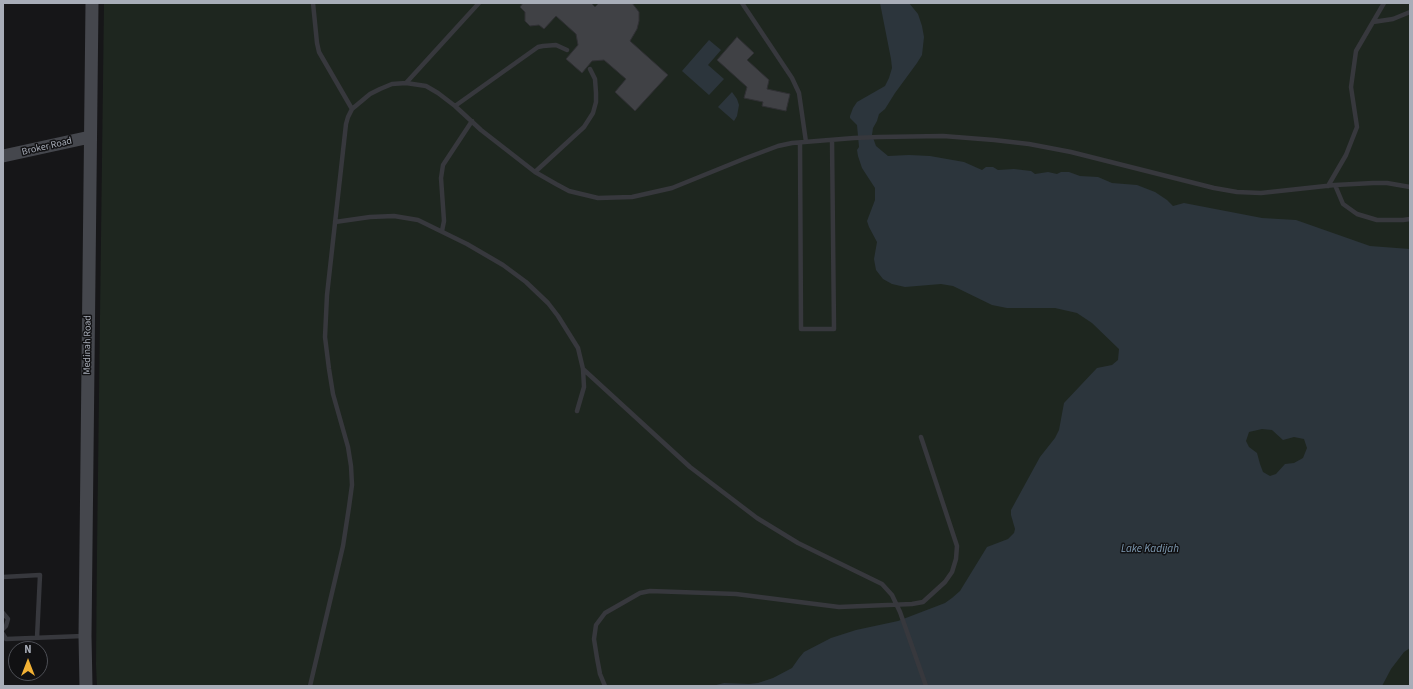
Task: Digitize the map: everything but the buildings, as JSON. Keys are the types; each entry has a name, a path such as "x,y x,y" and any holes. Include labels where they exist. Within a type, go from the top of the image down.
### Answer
{"main road":[{"name":"Medinah Road","path":"86,686 85,636 92,3"},
{"name":"Broker Road","path":"3,156 90,137"}],"lane":[{"path":"313,3 319,52 352,109"},
{"path":"406,82 479,3"},
{"path":"742,3 792,78 798,93 806,142"},
{"path":"1328,186 1346,155 1357,127 1351,87 1356,51 1384,3"},
{"path":"1373,22 1394,19 1410,12"},
{"path":"455,106 538,47 556,45 567,50"},
{"path":"535,172 584,126 593,113 596,102 596,93 595,80 590,69"},
{"path":"310,686 343,546 350,507 352,485 348,447 333,394 325,337 327,295 346,124 352,109 365,98 380,89 392,84 406,82 426,86 455,106 535,172 569,191 598,198 632,197 672,188 765,151 792,143 854,138 943,136 1029,144 1071,152 1214,188 1237,192 1261,193 1335,185 1373,183 1387,183 1410,187"},
{"path":"442,231 444,222 441,178 443,165 472,121"},
{"path":"800,142 801,329 834,329 832,140"},
{"path":"1335,185 1343,204 1356,214 1377,220 1410,219"},
{"path":"335,222 370,217 394,216 418,220 442,231 503,265 526,282 548,303 569,332 578,348 583,369 584,387 577,411"},
{"path":"583,369 690,467 757,518 798,543 882,584 892,595 900,612 926,686"},
{"path":"605,686 600,674 594,639 596,625 605,613 640,593 650,591 736,594 839,606 912,604 923,602 945,582 952,572 956,559 957,546 921,437"},
{"path":"3,577 40,575 37,638"},
{"path":"3,613 8,622 3,629"},
{"path":"3,634 6,639 85,636"}],"shaded area":[{"path":"104,3 1410,3 1410,686 97,686 97,552"}],"water":[{"name":"Lake Kadijah","path":"880,3 909,3 918,14 922,26 924,37 922,55 885,109 879,114 873,128 872,135 876,146 888,156 930,156 964,162 982,170 986,167 993,167 998,170 1014,169 1031,171 1035,174 1048,172 1057,174 1061,172 1069,172 1080,176 1098,177 1112,183 1137,185 1155,192 1173,206 1184,203 1262,218 1296,220 1370,246 1410,249 1410,648 1404,652 1391,669 1382,686 712,686 724,683 758,683 773,678 792,668 804,652 831,638 856,630 898,621 945,603 952,598 960,591 987,547 1008,539 1014,533 1015,529 1011,510 1040,457 1055,438 1059,430 1064,403 1097,368 1112,365 1118,360 1119,349 1092,323 1077,313 1055,308 1007,308 992,305 953,286 941,284 905,287 892,284 883,279 876,270 874,259 877,242 867,221 875,200 875,188 862,168 857,150 859,147 857,125 850,118 850,116 857,102 885,86 892,68","holes":["1262,429 1272,430 1283,440 1294,437 1304,439 1307,448 1303,458 1294,463 1285,464 1276,474 1270,476 1263,472 1257,453 1249,447 1246,441 1249,432"]},
{"path":"709,40 721,50 708,65 724,79 709,95 682,71"},
{"path":"732,92 739,105 737,116 734,121 718,107"}]}
